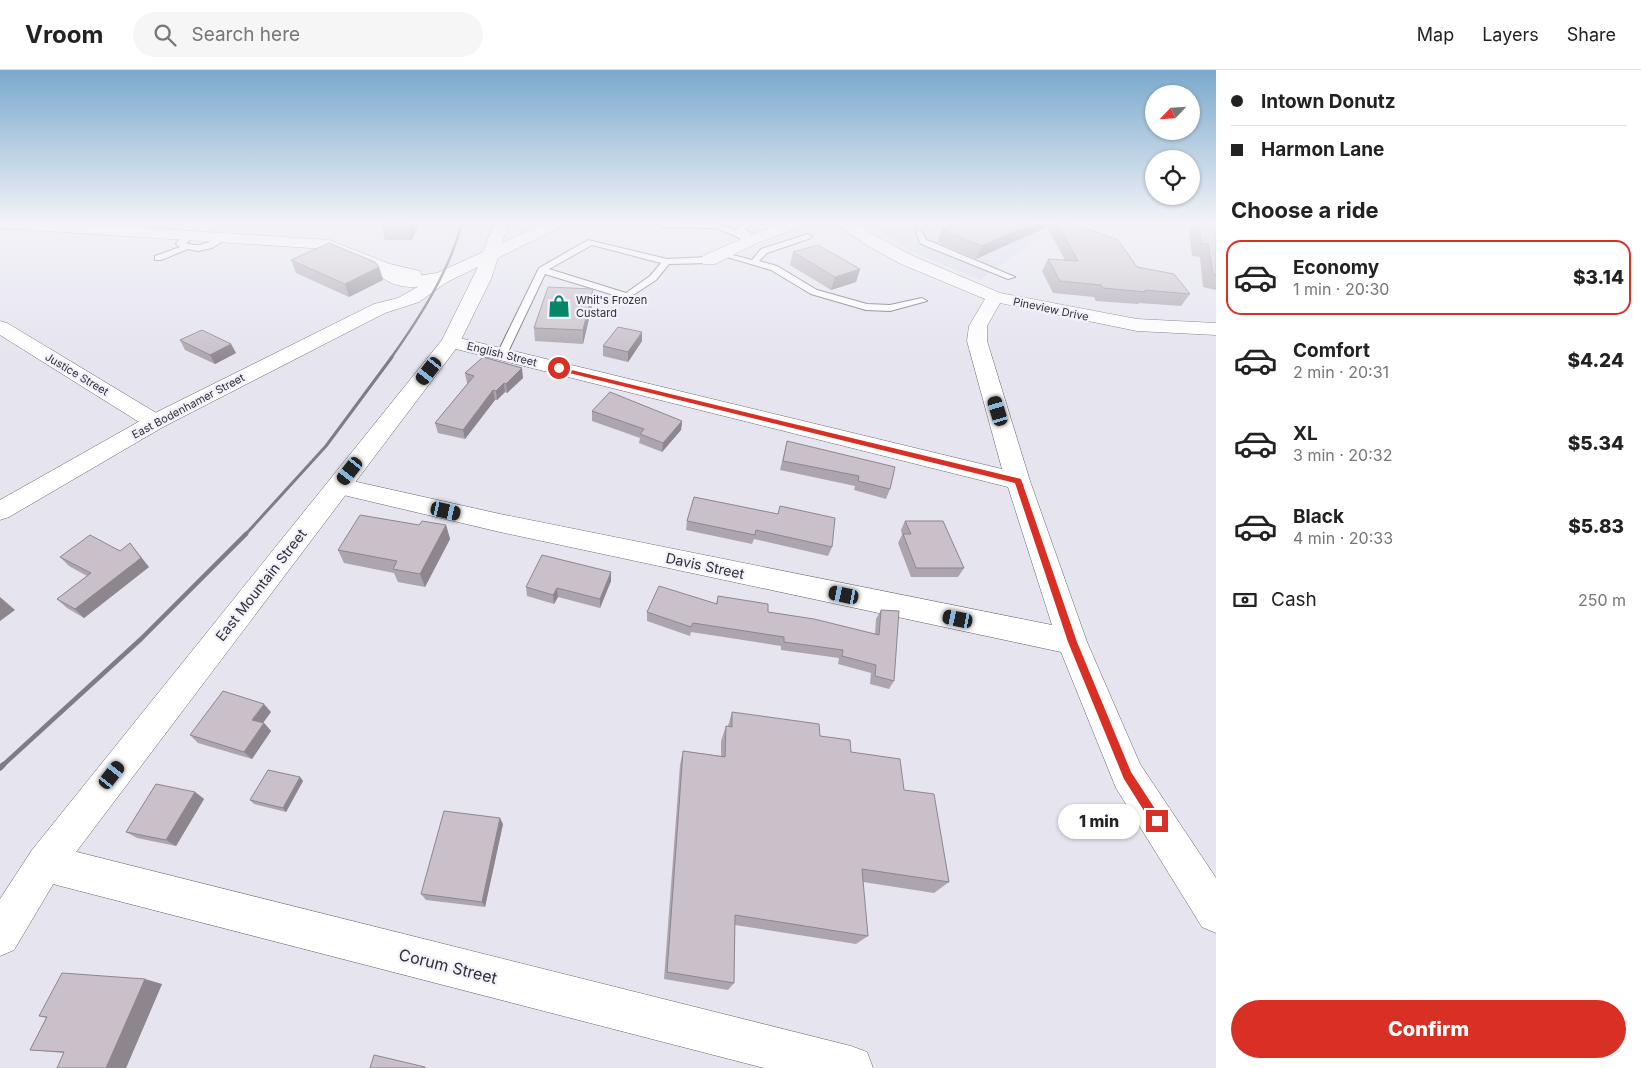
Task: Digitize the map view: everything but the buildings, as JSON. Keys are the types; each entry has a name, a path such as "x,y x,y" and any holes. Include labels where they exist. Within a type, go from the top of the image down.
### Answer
{"street":[{"path":"386,270 388,274 415,282"},
{"name":"East Bodenhamer Street","path":"0,511 155,422 380,308 398,305 427,290 441,278 459,270"},
{"name":"East Mountain Street","path":"0,936 45,863 451,342 484,270"},
{"name":"Pineview Drive","path":"941,270 1137,325 1216,329"},
{"name":"East Bodenhamer Street","path":"380,308 382,298 415,282 441,278"},
{"path":"1003,287 978,326 977,341 1018,481 1072,642 1128,776 1216,913"},
{"name":"Justice Street","path":"0,327 155,422"},
{"name":"English Street","path":"451,342 1018,481"},
{"name":"Davis Street","path":"339,486 500,524 1072,642"},
{"name":"Corum Street","path":"45,863 851,1068"}],"lane":[{"path":"502,354 542,270 627,296 653,278 660,270"},
{"path":"777,270 814,292 866,307 890,308 922,301"},
{"path":"973,270 1003,287"}],"shaded area":[{"path":"955,270 994,270 980,280"}],"railway":[{"path":"391,358 432,294 444,270"},
{"path":"245,535 326,446 392,357"},
{"path":"2,766 141,639 245,535"}],"place":[{"name":"Whit's Frozen Custard","path":"559,306"}],"route":[{"path":"559,368 1018,481 1072,642 1128,776 1157,821"}]}
